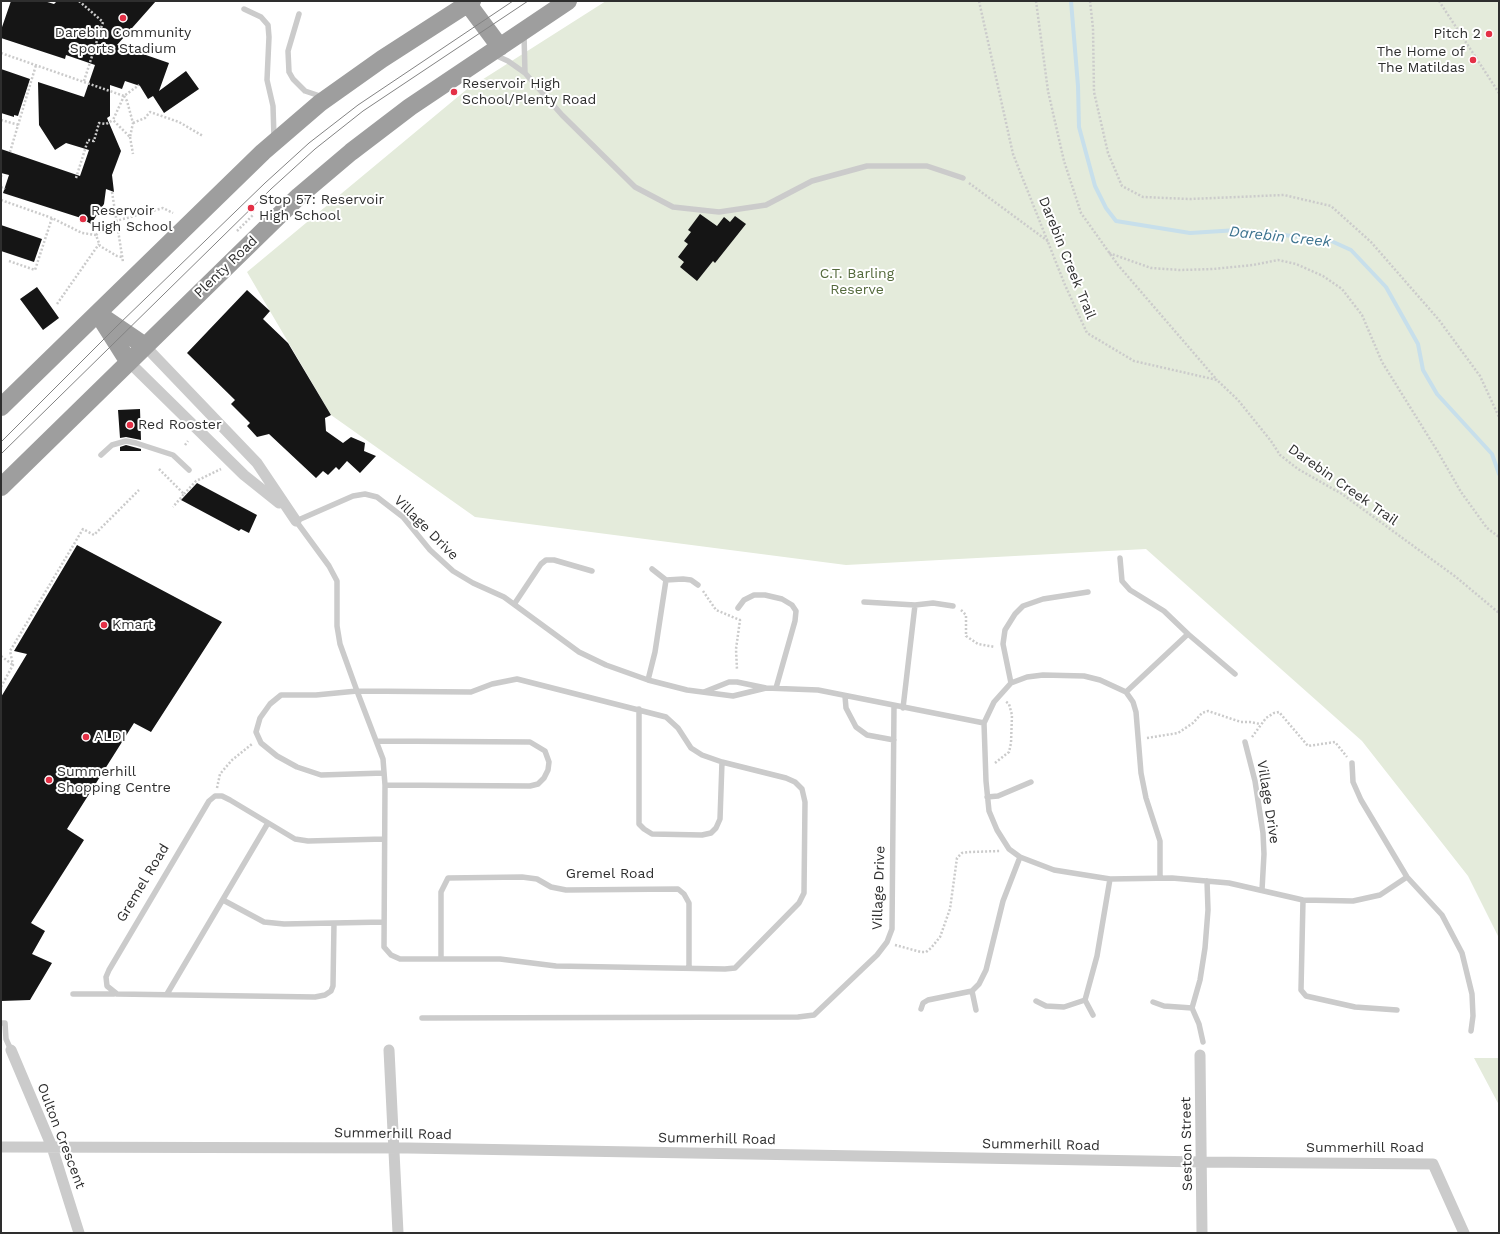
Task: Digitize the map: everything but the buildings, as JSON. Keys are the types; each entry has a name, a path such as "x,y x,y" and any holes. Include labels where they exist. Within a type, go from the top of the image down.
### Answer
{"highway":[{"name":"Plenty Road","path":"1,487 128,361 299,196 351,152 410,107 568,1"},
{"path":"1,407 274,142 328,98 382,59 470,2 496,50"},
{"path":"98,314 145,346"},
{"path":"98,314 128,361"}],"street":[{"path":"145,346 257,463 287,510 296,521"},
{"path":"128,361 244,475 287,510"},
{"name":"Oulton Crescent","path":"11,1050 52,1147 80,1233"},
{"path":"389,1050 398,1233"},
{"name":"Seston Street","path":"1200,1055 1202,1233"},
{"name":"Summerhill Road","path":"1,1147 394,1148 1202,1162 1433,1164 1464,1233"}],"lane":[{"path":"244,9 256,14 266,21 269,31 267,74 273,106 274,142"},
{"path":"299,14 288,51 289,72 293,79 305,91 328,98"},
{"path":"524,31 525,74"},
{"path":"496,50 525,74 562,115 635,187 673,207 719,212 766,205 812,181 867,166 926,166 963,178"},
{"path":"101,455 112,445 126,441 173,455 189,470"},
{"name":"Village Drive","path":"296,521 353,496 365,494 377,497 403,517 430,550 453,571 515,603 579,652 606,665 648,680 687,690 733,696 766,688"},
{"path":"296,521 329,566 337,581 337,626 340,644 357,690 377,742 383,759 384,772 384,947 391,955 400,959 500,960 556,966 735,968 799,904 804,893 805,802 802,789 795,782 786,778 722,762 702,755 691,748 678,728 666,717 517,679 492,684 471,692 357,690 316,695 281,695 270,704 260,718 256,732 261,743 277,756 297,767 321,775 384,772"},
{"path":"1120,558 1122,582 1130,590 1164,611 1188,634 1236,674"},
{"path":"515,603 541,564 546,560 554,560 592,571"},
{"path":"652,569 666,580 691,580 698,585"},
{"path":"648,680 655,652 666,580"},
{"path":"1011,683 1003,649 1005,630 1015,614 1024,606 1043,599 1088,592"},
{"path":"738,608 744,600 754,595 766,595 782,599 792,605 796,611 795,621 776,688"},
{"path":"864,602 915,605 933,603 953,606"},
{"path":"902,708 915,605"},
{"path":"1126,692 1188,634"},
{"path":"1160,878 1160,841 1141,773 1136,712 1133,702 1126,692 1100,680 1084,676 1043,675 1027,677 1011,683 994,702 984,724 986,768 989,811 996,830 1007,846 1020,857 1054,870 1110,879 1160,878 1229,883 1303,900 1353,901 1380,895 1407,877"},
{"name":"Village Drive","path":"703,692 729,682 737,682 766,688 818,690 984,724"},
{"path":"845,696 846,708 856,727 867,735 894,740"},
{"name":"Village Drive","path":"422,1018 798,1017 814,1015 877,955 887,942 892,929 894,706"},
{"path":"639,709 639,824 644,829 652,834 702,835 711,833 716,828 720,819 722,762"},
{"path":"377,742 530,742 545,751 549,762 548,770 544,778 538,784 530,786 384,785"},
{"name":"Village Drive","path":"1245,744 1255,781 1263,833 1264,854 1262,890"},
{"path":"1352,763 1353,782 1361,800 1407,877 1442,915 1462,953 1472,994 1473,1016 1471,1031"},
{"path":"988,797 998,796 1031,782"},
{"path":"214,796 222,796 230,800 296,839 308,841 384,839"},
{"name":"Gremel Road","path":"117,994 106,986 106,977 109,970 209,801 214,796"},
{"path":"167,994 268,823"},
{"path":"921,1009 923,1003 928,1000 972,991 979,984 986,970 1003,901 1020,857"},
{"name":"Gremel Road","path":"442,959 442,892 448,878 522,877 537,879 551,887 566,890 678,890 684,894 689,903 689,968"},
{"path":"1093,1015 1085,1000 1097,956 1110,879"},
{"path":"1203,1042 1199,1024 1192,1008 1200,980 1204,948 1208,910 1207,881"},
{"path":"223,900 264,922 284,924 384,922"},
{"path":"1303,900 1301,990 1306,996 1355,1007 1397,1010"},
{"path":"73,994 315,997 326,995 331,991 333,986 334,923"},
{"path":"972,991 976,1010"},
{"path":"1036,1001 1046,1006 1064,1007 1085,1000"},
{"path":"1153,1002 1164,1006 1192,1008"},
{"path":"1,1023 5,1023 6,1039 11,1050"}],"path":[{"path":"79,1 103,22 84,81"},
{"name":"Darebin Creek Trail","path":"978,1 1013,154 1065,285 1087,333 1134,362 1217,380 1238,400 1271,441 1280,455 1298,469 1342,494 1456,577 1499,613"},
{"path":"1036,1 1048,91 1064,161 1081,213 1109,253 1217,380"},
{"path":"1090,1 1093,28 1094,92 1108,153 1122,186 1143,197 1190,200 1284,195 1331,206 1371,242 1439,320 1480,376 1499,417"},
{"path":"1439,1 1499,93"},
{"path":"1,53 124,96 127,101 133,123 130,137 133,154"},
{"path":"10,152 36,65"},
{"path":"76,178 88,140 94,141 99,123 106,124 112,120 124,96 138,85"},
{"path":"133,123 146,118 150,112 179,122 202,136"},
{"path":"1,120 19,125"},
{"path":"112,120 130,137"},
{"path":"1,177 2,173"},
{"path":"963,178 1049,242"},
{"path":"1,187 5,189"},
{"path":"112,192 123,262"},
{"path":"1,200 52,218 82,233 96,235 110,223 116,221 163,208 173,213"},
{"path":"238,231 254,214"},
{"path":"9,261 35,270 52,218"},
{"path":"96,235 99,244 117,256 122,257"},
{"path":"57,304 99,244"},
{"path":"1109,253 1151,268 1180,270 1213,269 1253,265 1278,260 1296,264 1330,280 1342,289 1362,315 1382,362 1461,492 1487,528 1499,537"},
{"path":"184,445 188,441"},
{"path":"173,507 196,481 213,474 231,462"},
{"path":"159,469 184,494"},
{"path":"1,687 13,665 10,651 82,528 94,535 139,490"},
{"path":"698,585 716,610 740,620 736,649 736,670"},
{"path":"953,606 966,615 964,631 969,639 978,644 1003,649"},
{"path":"1,656 13,665"},
{"path":"986,768 1004,757 1009,752 1011,743 1012,715 1009,704 999,696"},
{"path":"1138,739 1178,733 1193,723 1202,713 1208,711 1241,722 1260,724"},
{"path":"1245,744 1260,724 1270,715 1279,712 1308,746 1335,742 1352,763"},
{"path":"214,796 220,774 232,760 259,738"},
{"path":"887,942 896,946 926,952 940,937 950,910 957,858 962,854 970,852 999,852 1007,846"}],"green space":[{"name":"C.T. Barling Reserve","path":"606,1 1499,1 1499,938 1468,876 1362,741 1146,549 846,565 475,517 331,415 247,272 466,90"},
{"path":"1474,1058 1499,1058 1499,1105"}],"waterway":[{"name":"Darebin Creek","path":"1071,1 1078,86 1079,127 1095,186 1106,208 1116,221 1190,233 1238,230 1329,240 1351,250 1386,287 1418,344 1423,370 1437,394 1492,454 1499,474"}],"tram line":[{"path":"1,442 117,326 265,183 309,143 358,105 513,1"},
{"path":"1,454 271,189 315,149 363,111 528,1"}],"place":[{"name":"Darebin Community Sports Stadium","path":"123,18"},
{"name":"Pitch 2","path":"1489,34"},
{"name":"The Home of The Matildas","path":"1473,60"},
{"name":"Reservoir High School/Plenty Road","path":"454,92"},
{"name":"Stop 57: Reservoir High School","path":"251,208"},
{"name":"Reservoir High School","path":"83,219"},
{"name":"Red Rooster","path":"130,425"},
{"name":"Kmart","path":"104,625"},
{"name":"ALDI","path":"86,737"},
{"name":"Summerhill Shopping Centre","path":"49,780"}]}
